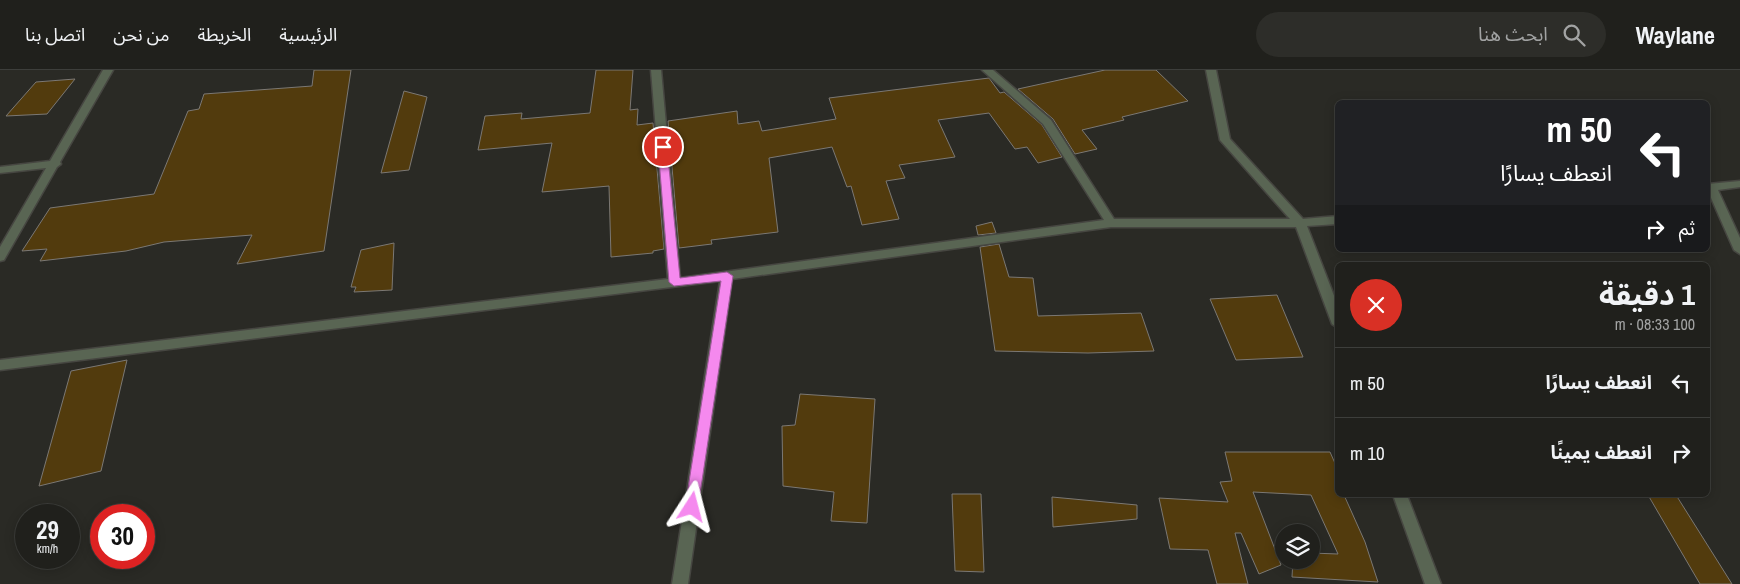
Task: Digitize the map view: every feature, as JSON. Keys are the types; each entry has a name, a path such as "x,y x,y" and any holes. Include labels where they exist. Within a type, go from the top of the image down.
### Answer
{"street":[{"path":"0,257 56,164 108,70"},
{"path":"656,70 674,282"},
{"path":"986,70 1047,122 1111,223"},
{"path":"1211,70 1225,140 1300,223 1335,316"},
{"path":"0,170 56,164"},
{"path":"1710,187 1740,184"},
{"path":"1710,189 1740,250"},
{"path":"0,365 727,276 1111,223 1300,223 1335,220"},
{"path":"680,584 727,276"},
{"path":"1401,497 1433,584"}],"building":[{"path":"314,70 351,70 324,251 237,264 252,235 164,242 126,251 40,261 47,249 22,251 50,208 154,194 188,111 199,109 204,94 312,86"},
{"path":"596,70 633,70 630,110 638,109 637,125 653,123 664,249 653,251 653,253 611,257 609,186 542,192 552,143 478,150 485,116 522,113 521,119 590,113"},
{"path":"1105,70 1156,70 1188,101 1122,117 1124,120 1082,130 1097,149 1075,154 1053,119 1018,89"},
{"path":"989,78 1000,93 1004,92 1042,125 1062,157 1038,163 1027,147 1015,149 989,113 938,120 955,157 899,165 905,178 886,181 899,219 862,225 851,186 847,187 832,147 769,158 778,232 711,240 712,244 679,248 668,121 737,111 738,124 759,121 762,131 836,119 829,98"},
{"path":"75,79 47,114 6,116 36,82"},
{"path":"404,91 427,97 409,170 381,173"},
{"path":"992,222 996,233 978,235 976,226"},
{"path":"394,243 392,290 354,292 356,287 351,287 361,250"},
{"path":"999,244 1009,277 1033,278 1038,316 1141,313 1154,351 1088,353 995,351 980,247"},
{"path":"1277,295 1303,357 1236,360 1210,299"},
{"path":"127,360 101,471 39,486 71,371"},
{"path":"800,394 875,399 867,523 831,521 834,492 783,486 782,426 795,425"},
{"path":"1225,452 1330,452 1335,463 1335,497 1345,497 1365,542 1378,582 1292,577 1292,569 1320,569 1320,553 1338,554 1311,495 1253,492 1275,549 1275,567 1259,574 1241,533 1235,533 1248,584 1217,584 1208,550 1170,549 1159,498 1228,502 1220,482 1232,481"},
{"path":"952,494 981,494 984,572 955,571"},
{"path":"1052,497 1137,505 1137,519 1053,527"},
{"path":"1649,497 1677,497 1732,584 1700,584"}],"route":[{"path":"663,147 674,282 727,276 692,507"}]}
